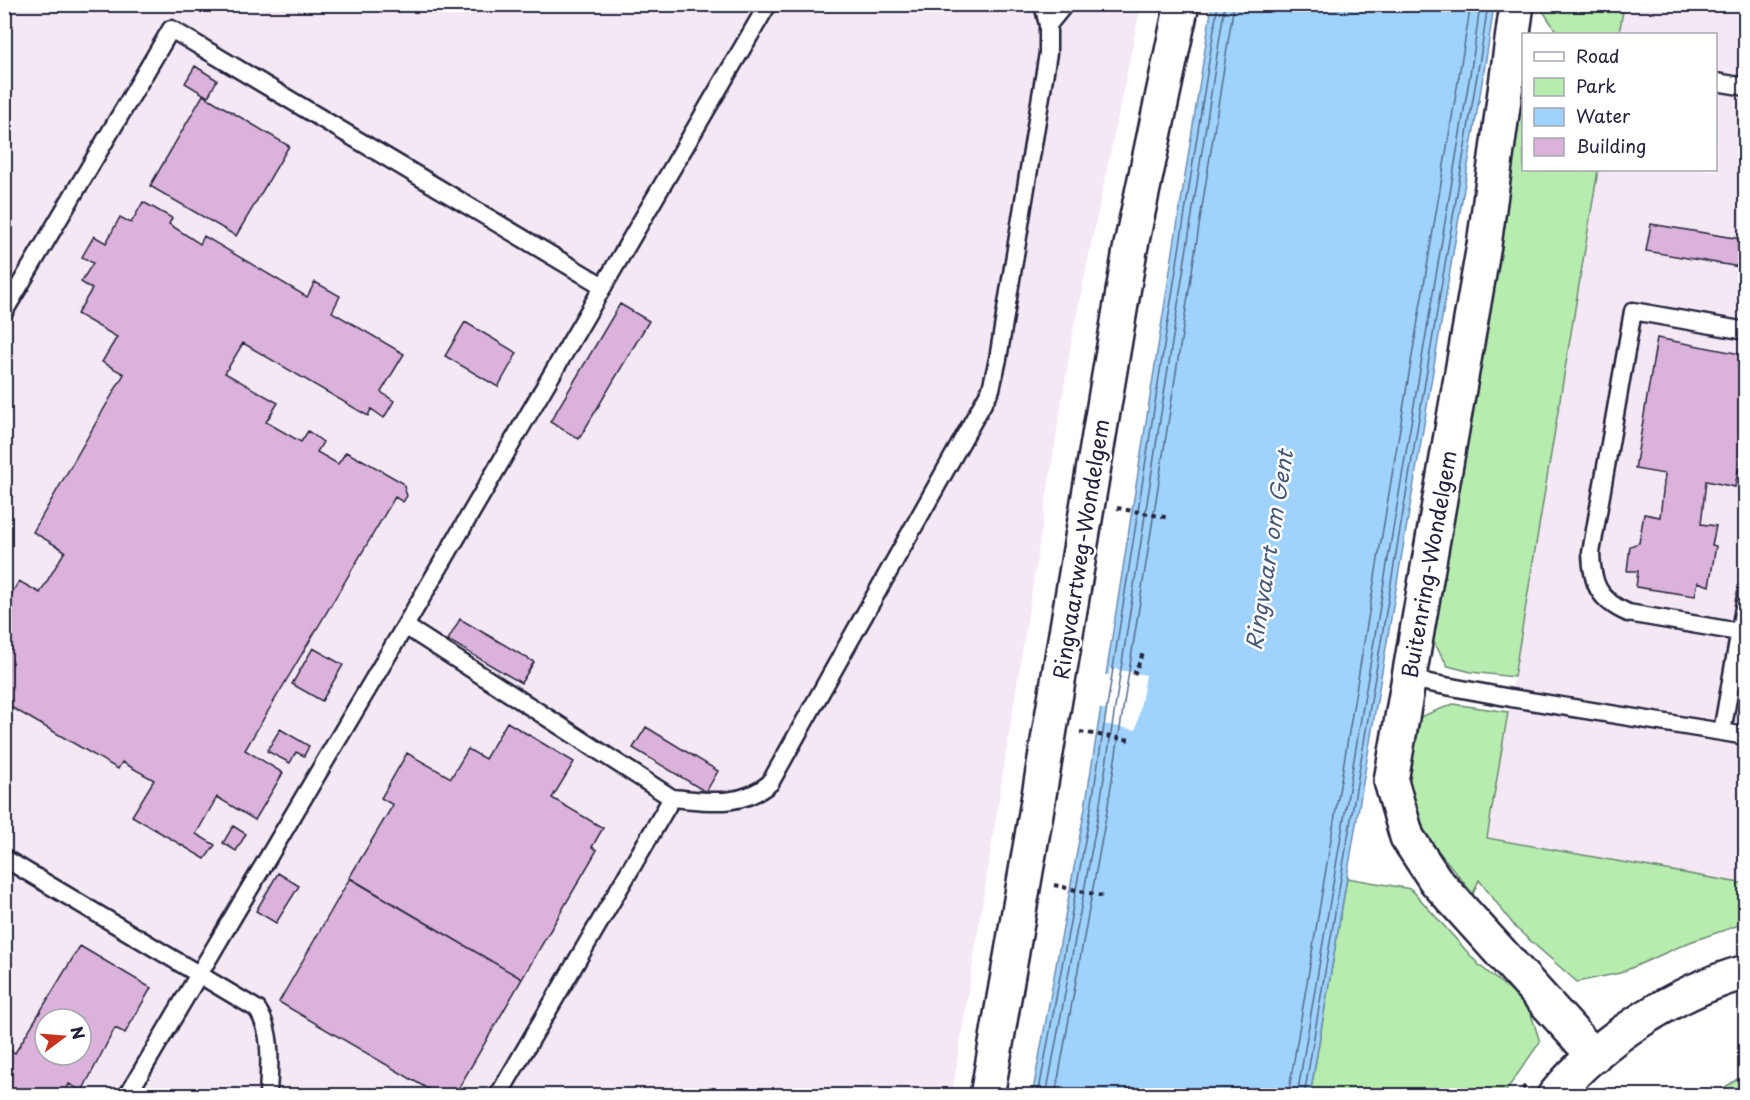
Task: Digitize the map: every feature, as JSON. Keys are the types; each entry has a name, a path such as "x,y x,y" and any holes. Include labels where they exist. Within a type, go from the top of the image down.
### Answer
{"street":[{"name":"Ringvaartweg-Wondelgem","path":"987,1095 1130,250 1182,4"},
{"name":"Buitenring-Wondelgem","path":"1517,4 1518,47 1391,781 1407,837 1436,881 1594,1056"},
{"path":"1554,1095 1594,1056 1639,1021 1685,996 1746,972"}],"lane":[{"path":"127,1095 405,626 768,4"},
{"path":"405,626 672,798 725,802 759,793 770,783 991,389 998,359 1046,65 1048,25 1043,4"},
{"path":"1048,25 1065,4"},
{"path":"4,312 171,29 603,286"},
{"path":"1717,82 1746,87"},
{"path":"1739,632 1628,613 1612,606 1600,593 1592,574 1591,553 1633,311 1746,331"},
{"path":"1722,732 1746,596"},
{"path":"1408,679 1746,736"},
{"path":"498,1095 672,798"},
{"path":"4,858 257,1009 264,1020 269,1055 268,1095"}],"path":[{"path":"1116,508 1170,518"},
{"path":"1134,675 1143,653"},
{"path":"1080,732 1131,740"},
{"path":"1044,883 1103,896"}],"shaded area":[{"path":"5,5 1141,5 1072,337 952,1095 5,1096"},
{"path":"1624,5 1745,5 1745,884 1487,838 1598,171 1717,171 1717,33 1619,33"}],"green space":[{"path":"1539,5 1624,5 1619,33 1557,33"},
{"path":"1522,105 1522,171 1598,171 1514,677 1471,672 1448,666 1431,638 1518,113"},
{"path":"1453,704 1508,712 1487,838 1745,884 1745,923 1690,942 1620,973 1577,982 1516,928 1479,880 1473,894 1407,812 1408,780 1420,717"},
{"path":"1347,878 1411,889 1479,965 1528,1005 1540,1042 1503,1095 1310,1096"},
{"path":"1745,1074 1743,1095 1713,1095"}],"water":[{"name":"Ringvaart om Gent","path":"1212,5 1494,5 1310,1095 1032,1096 1085,808"}],"pier":[{"path":"1110,668 1146,675 1136,730 1103,724 1106,710 1098,708 1103,675 1109,675"}],"building":[{"path":"195,66 217,80 208,97 185,83"},
{"path":"203,95 289,146 236,236 150,186"},
{"path":"143,202 172,218 169,224 200,244 204,236 307,297 315,282 340,296 332,312 404,354 381,392 394,401 384,418 371,409 368,416 243,343 225,373 278,403 266,422 301,442 308,431 323,442 317,452 338,464 346,452 361,459 403,483 407,496 403,502 395,497 245,750 283,773 255,820 217,797 196,834 215,845 205,859 132,816 154,780 122,762 118,769 4,703 4,607 19,581 40,593 65,551 33,532 124,374 102,362 117,337 77,314 92,289 81,282 93,263 82,257 94,236 106,243 120,217 131,223"},
{"path":"1651,224 1746,240 1746,268 1646,251"},
{"path":"620,304 649,321 579,439 550,422"},
{"path":"465,322 517,353 498,387 445,356"},
{"path":"1657,338 1746,355 1746,426 1735,487 1706,481 1701,524 1716,526 1712,545 1716,546 1709,586 1698,582 1695,596 1636,587 1638,571 1627,571 1630,546 1639,543 1644,514 1660,517 1665,474 1635,469"},
{"path":"460,619 534,662 521,683 448,640"},
{"path":"313,648 343,665 322,701 292,684"},
{"path":"507,722 574,762 552,798 603,828 592,847 597,850 522,979 349,878 393,805 381,798 407,753 451,778 468,749 485,759"},
{"path":"646,727 718,771 706,792 633,748"},
{"path":"280,729 309,746 304,756 296,752 290,763 267,751"},
{"path":"233,826 246,834 236,851 223,843"},
{"path":"278,873 299,886 276,923 256,911"},
{"path":"350,878 522,979 454,1096 440,1096 279,1002"},
{"path":"80,946 151,988 125,1033 115,1028 82,1091 69,1084 63,1096 4,1096 4,1047 15,1053 33,1023 33,1067 93,1067 93,1007 43,1007"}]}
